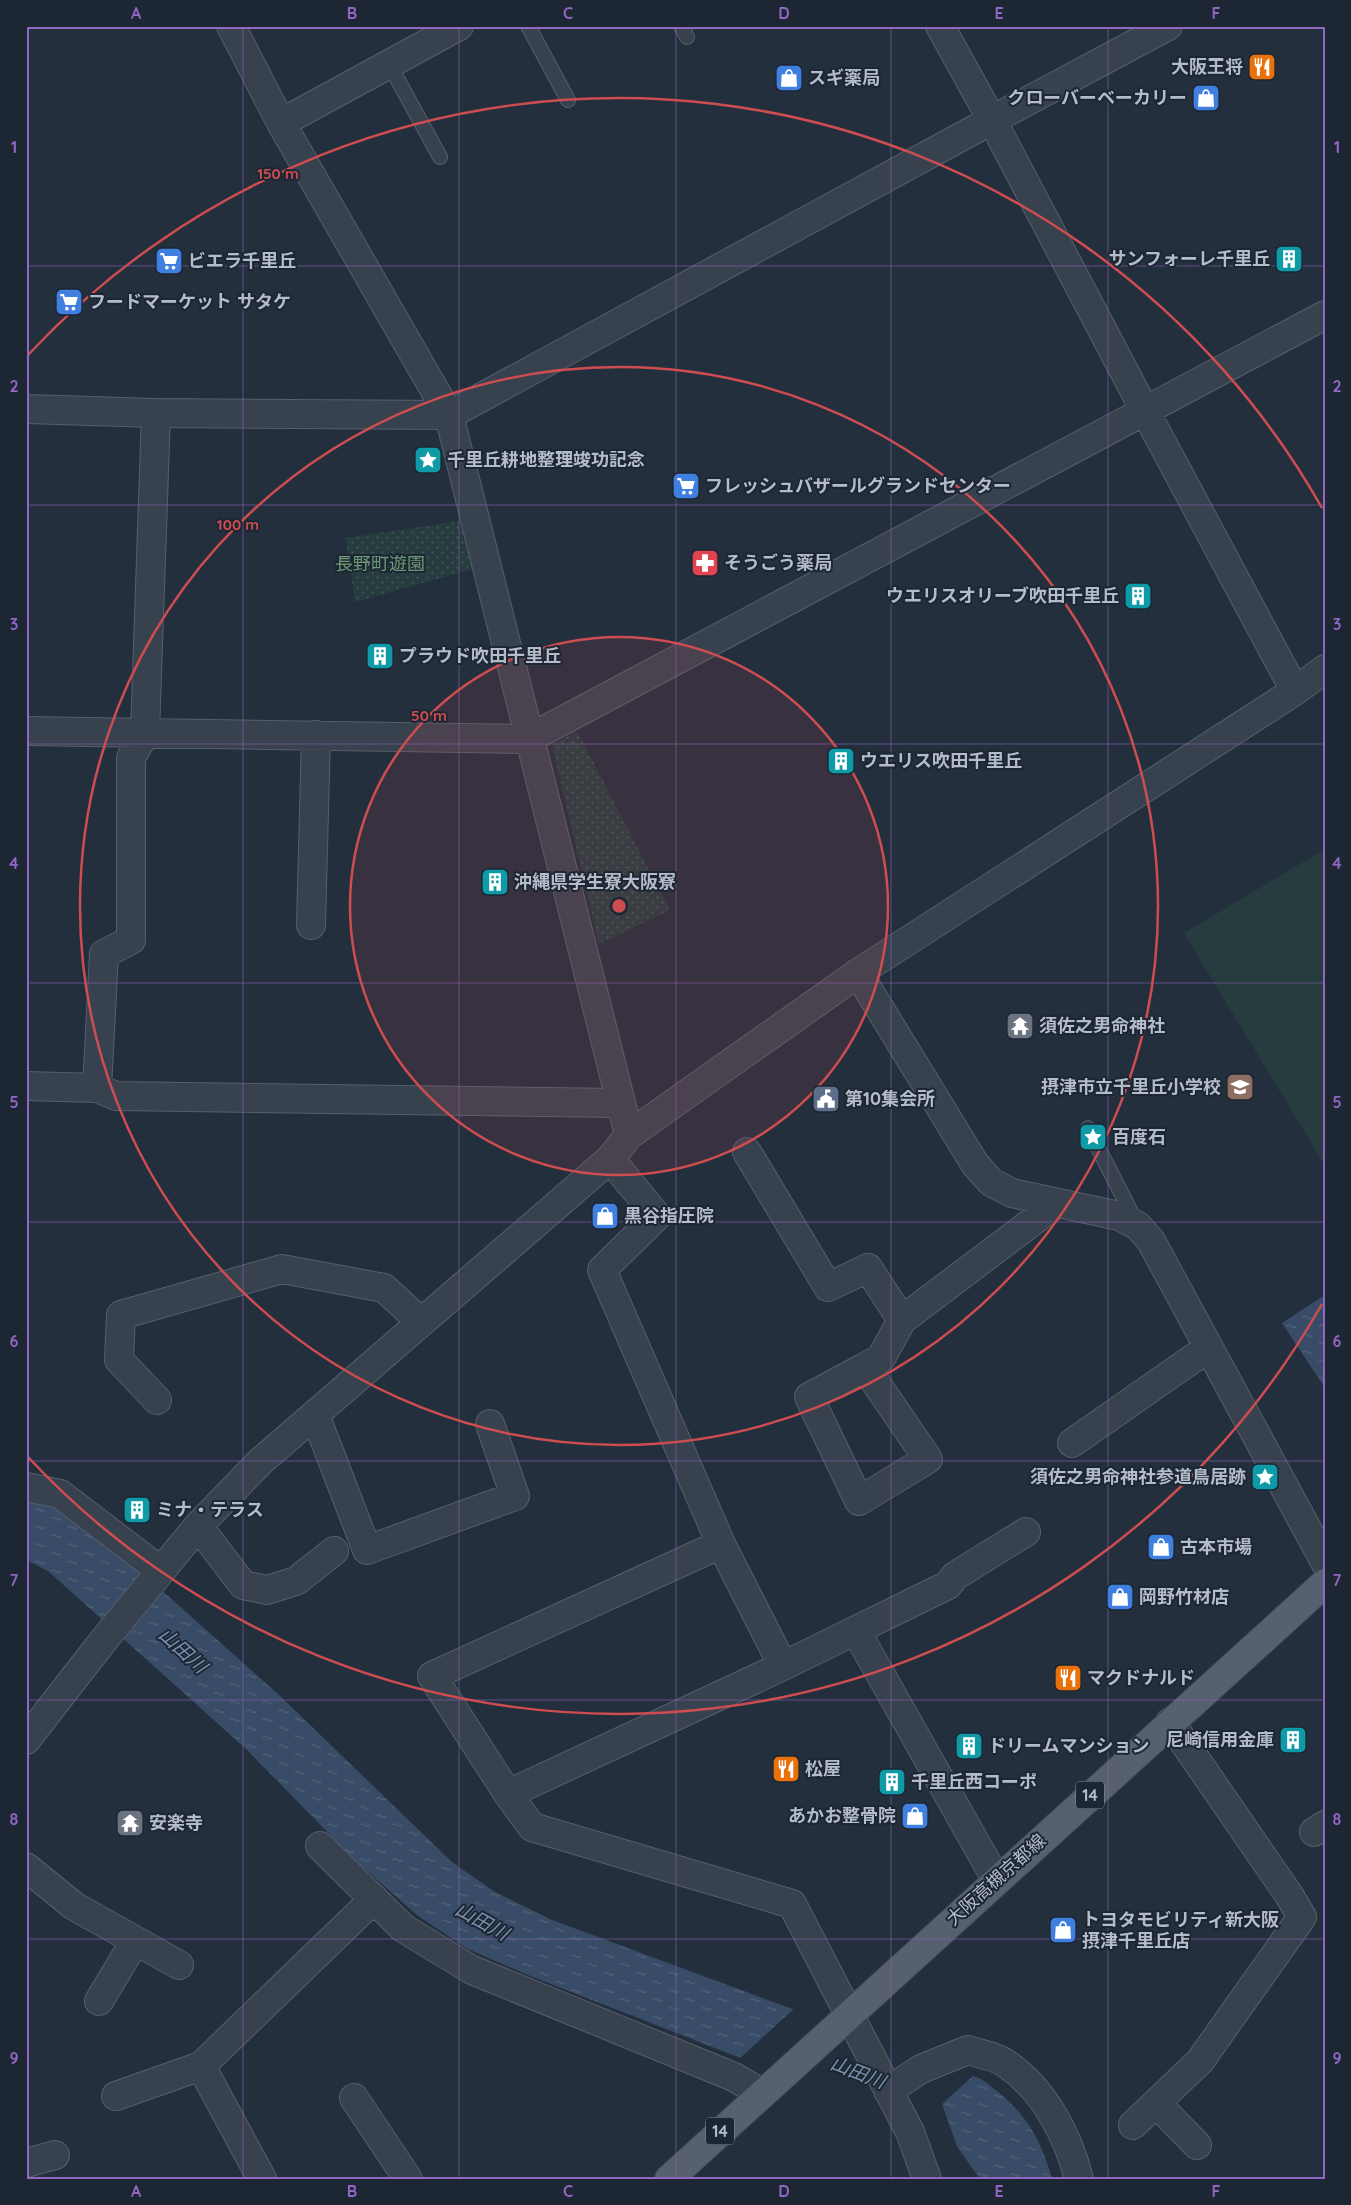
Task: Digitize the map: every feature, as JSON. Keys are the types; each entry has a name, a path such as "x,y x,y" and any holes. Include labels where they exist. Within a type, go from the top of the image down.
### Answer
{"main road":[{"name":"大阪高槻京都線","path":"669,2179 996,1879 1325,1583"}],"street":[{"path":"231,26 281,123 449,416 528,739 629,1135"},
{"path":"281,123 459,26"},
{"path":"940,26 992,120 1295,691"},
{"path":"26,409 156,413 449,416 1168,26"},
{"path":"26,731 528,739 1325,315"},
{"path":"97,1088 104,954 131,940 131,758 145,733 156,413"},
{"path":"26,1740 103,1641 198,1526 260,1462 610,1159 629,1135 858,973 1295,691 1325,669"},
{"path":"311,925 316,735"},
{"path":"858,973 975,1164 991,1182 1012,1193 1119,1216 1138,1226 1151,1241 1325,1562"},
{"path":"26,1086 97,1088 116,1096 620,1103"},
{"path":"747,1152 828,1287 868,1268 902,1320"},
{"path":"610,1159 657,1216 602,1270 721,1544 783,1666"},
{"path":"866,1367 928,1459 859,1500 809,1397 881,1358 902,1320 1057,1203"},
{"path":"157,1400 119,1360 121,1315 282,1269 384,1288 421,1322"},
{"path":"1072,1443 1208,1348"},
{"path":"314,1415 367,1550 515,1496 490,1424"},
{"path":"26,1487 60,1494 161,1571"},
{"path":"198,1526 244,1585 267,1590 296,1581 334,1551"},
{"path":"508,1794 783,1666 948,1585 955,1576 1026,1532"},
{"path":"721,1544 432,1676 508,1794 532,1827 792,1904 852,2011 888,2091 910,2132 927,2179"},
{"path":"856,1630 996,1879"},
{"path":"1133,2125 1200,2061 1302,1917 1170,1722"},
{"path":"320,1846 403,1928 472,1970 767,2089"},
{"path":"26,1867 74,1906 180,1965"},
{"path":"116,2096 201,2066 374,1899"},
{"path":"99,2001 135,1941"},
{"path":"888,2091 921,2069 968,2050 1004,2062 1031,2085 1060,2126 1079,2179"},
{"path":"201,2066 262,2179"},
{"path":"354,2098 408,2179"},
{"path":"1156,2103 1197,2145"},
{"path":"26,2163 55,2156"}],"lane":[{"path":"528,26 568,100"},
{"path":"389,64 440,157"},
{"path":"1088,1128 1138,1226"}],"green space":[{"name":"長野町遊園","path":"460,521 473,569 355,602 346,538"},
{"path":"577,731 670,910 599,944 552,745"},
{"path":"1325,849 1325,1166 1184,933"}],"water":[{"path":"1325,1295 1325,1388 1282,1323"},
{"name":"山田川","path":"26,1498 57,1508 102,1537 279,1695 452,1862 495,1892 552,1920 981,2079 1007,2100 1027,2122 1041,2147 1052,2179 980,2179 953,2141 528,1975 468,1949 418,1916 356,1861 245,1748 48,1571 26,1560"}],"pier":[{"path":"796,2007 975,2074 942,2104 958,2149 952,2143 738,2060"}],"place":[{"name":"大阪王将","path":"1262,67"},
{"name":"スギ薬局","path":"789,78"},
{"name":"クローバーベーカリー","path":"1206,98"},
{"name":"サンフォーレ千里丘","path":"1289,259"},
{"name":"ビエラ千里丘","path":"169,261"},
{"name":"フードマーケット サタケ","path":"69,302"},
{"name":"千里丘耕地整理竣功記念","path":"428,460"},
{"name":"フレッシュバザールグランドセンター","path":"686,486"},
{"name":"そうごう薬局","path":"705,563"},
{"name":"ウエリスオリーブ吹田千里丘","path":"1138,596"},
{"name":"プラウド吹田千里丘","path":"380,656"},
{"name":"ウエリス吹田千里丘","path":"841,761"},
{"name":"沖縄県学生寮大阪寮","path":"495,882"},
{"name":"須佐之男命神社","path":"1020,1026"},
{"name":"摂津市立千里丘小学校","path":"1240,1087"},
{"name":"第10集会所","path":"826,1099"},
{"name":"百度石","path":"1093,1137"},
{"name":"黒谷指圧院","path":"605,1216"},
{"name":"須佐之男命神社参道鳥居跡","path":"1265,1477"},
{"name":"ミナ・テラス","path":"137,1510"},
{"name":"古本市場","path":"1161,1547"},
{"name":"岡野竹材店","path":"1120,1597"},
{"name":"マクドナルド","path":"1068,1678"},
{"name":"尼崎信用金庫","path":"1293,1740"},
{"name":"ドリームマンション","path":"969,1746"},
{"name":"松屋","path":"786,1769"},
{"name":"千里丘西コーポ","path":"892,1782"},
{"name":"あかお整骨院","path":"915,1816"},
{"name":"安楽寺","path":"130,1823"},
{"name":"トヨタモビリティ新大阪 摂津千里丘店","path":"1063,1930"}]}
